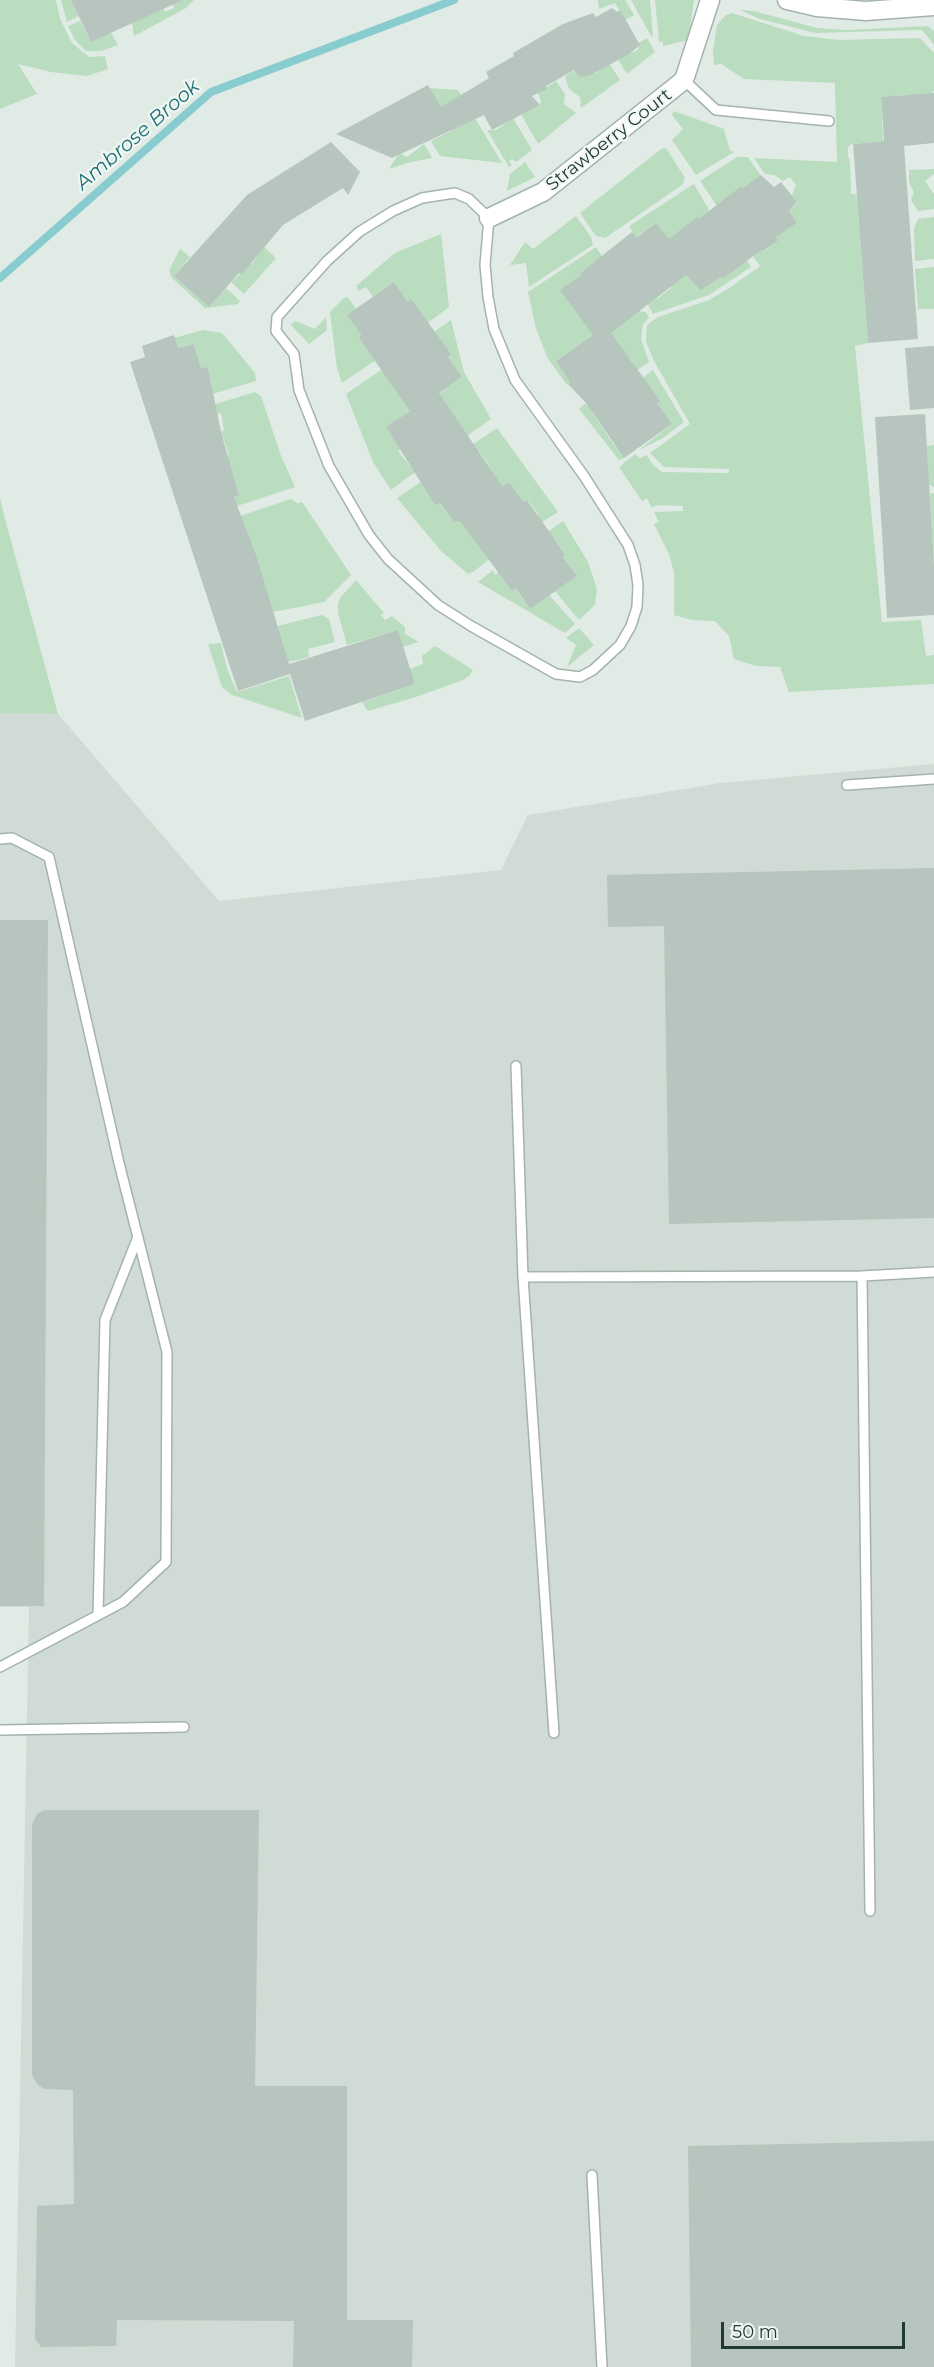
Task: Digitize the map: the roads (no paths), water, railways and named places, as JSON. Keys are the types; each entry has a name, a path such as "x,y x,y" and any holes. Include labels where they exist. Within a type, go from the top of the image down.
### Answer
{"street":[{"name":"Strawberry Court","path":"489,218 543,192 684,80 710,0"},
{"path":"787,0 817,7 866,11 934,6"}],"lane":[{"path":"684,80 716,110 830,121"},
{"path":"455,193 469,199 489,218 485,265 488,297 494,329 503,356 515,380 584,476 628,545 639,585 638,607 631,626 620,645 593,670 580,677 556,674 471,626 438,605 388,559 369,536 329,466 299,390 294,354 276,331 278,317 327,261 359,232 393,211 422,198 455,193"},
{"path":"848,785 934,779"},
{"path":"0,839 12,838 49,856 138,1237 168,1352 166,1562 123,1602 0,1667"},
{"path":"516,1066 523,1277 554,1733"},
{"path":"98,1616 105,1320 138,1237"},
{"path":"523,1277 862,1276 934,1272"},
{"path":"862,1276 870,1911"},
{"path":"0,1730 184,1727"},
{"path":"592,2175 602,2367"}],"waterway":[{"name":"Ambrose Brook","path":"0,278 211,92 454,0"}]}
